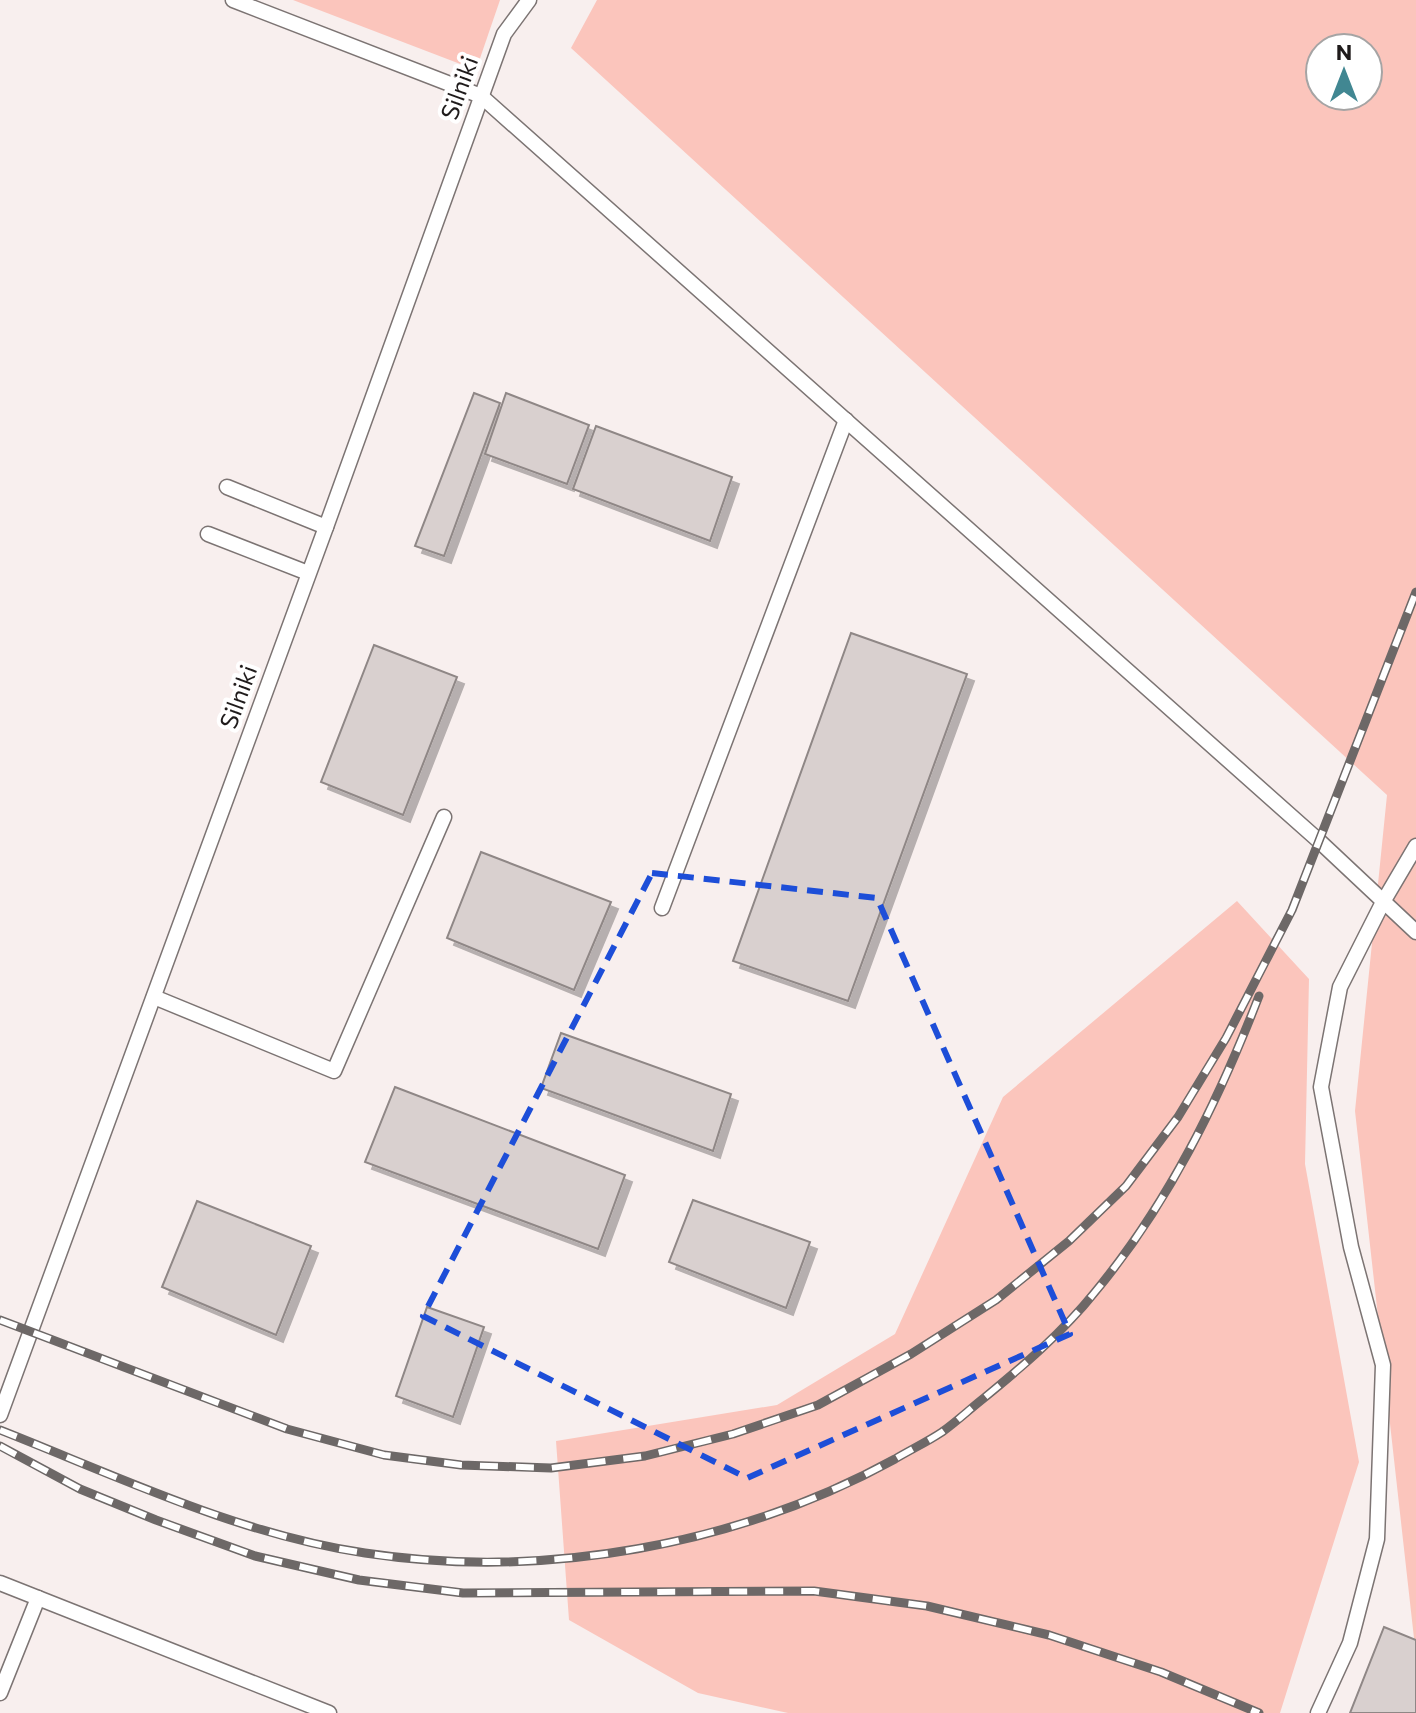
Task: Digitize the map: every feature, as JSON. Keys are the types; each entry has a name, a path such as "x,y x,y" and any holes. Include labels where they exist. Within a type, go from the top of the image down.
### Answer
{"lane":[{"path":"233,0 481,96 1307,830 1416,932"},
{"name":"Silniki","path":"0,1415 6,1381 154,997 504,34 529,0"},
{"path":"662,908 846,420"},
{"path":"227,487 326,527"},
{"path":"208,534 308,573"},
{"path":"154,997 334,1071 444,817"},
{"path":"1318,1713 1350,1643 1377,1539 1383,1365 1351,1247 1321,1087 1340,987 1383,902 1416,846"},
{"path":"0,1583 329,1713"},
{"path":"0,1693 38,1598"}],"highlighted area":[{"path":"652,873 877,898 1070,1334 747,1478 423,1316"}],"shaded area":[{"path":"293,0 500,0 476,70"},
{"path":"597,0 1416,0 1416,1656 1355,1111 1387,795 571,48"},
{"path":"1237,901 1309,979 1305,1164 1359,1462 1280,1713 788,1713 698,1693 569,1620 556,1441 777,1405 895,1334 1003,1097"}],"building":[{"path":"474,393 500,403 444,556 415,546"},
{"path":"506,393 589,425 567,484 485,454"},
{"path":"596,426 732,477 710,541 573,489"},
{"path":"851,633 967,674 848,1001 733,961"},
{"path":"374,645 457,677 403,815 321,782"},
{"path":"481,852 611,902 574,990 447,938"},
{"path":"561,1033 731,1094 713,1151 541,1088"},
{"path":"395,1087 625,1175 598,1249 365,1162"},
{"path":"693,1200 810,1242 786,1308 669,1262"},
{"path":"197,1201 311,1246 276,1335 162,1287"},
{"path":"427,1307 484,1327 453,1417 396,1396"},
{"path":"1384,1627 1416,1640 1416,1713 1350,1713"}],"railway":[{"path":"0,1320 287,1429 384,1455 461,1465 551,1468 645,1456 733,1434 818,1405 911,1354 996,1300 1069,1241 1126,1186 1178,1117 1226,1038 1292,910 1416,592"},
{"path":"0,1430 225,1518 272,1533 365,1553 432,1560 501,1562 569,1558 638,1549 705,1534 771,1514 834,1489 942,1432 1028,1361 1070,1321 1121,1258 1168,1188 1208,1113 1259,996"},
{"path":"0,1446 80,1489 156,1520 255,1556 359,1580 463,1593 814,1591 927,1606 1049,1635 1161,1672 1259,1713"}]}
